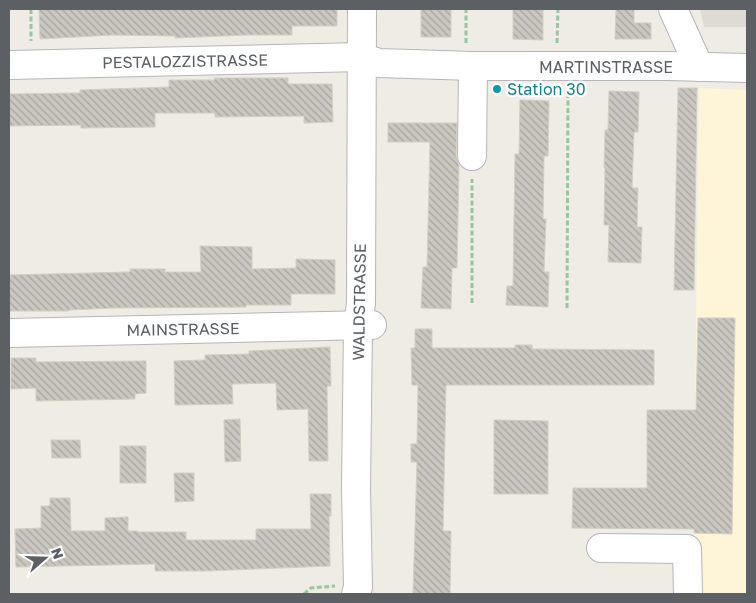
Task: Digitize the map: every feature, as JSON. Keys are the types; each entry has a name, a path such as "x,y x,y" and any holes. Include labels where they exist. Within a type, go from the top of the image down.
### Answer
{"street":[{"name":"WALDSTRASSE","path":"356,594 358,587 356,488 365,325 361,303 362,9"},
{"path":"673,9 699,67"},
{"name":"PESTALOZZISTRASSE","path":"20,64 361,57"},
{"name":"MARTINSTRASSE","path":"361,57 379,63 469,66 747,68"},
{"path":"469,66 472,156"},
{"name":"MAINSTRASSE","path":"9,333 365,325"},
{"path":"601,548 687,549 688,594"}],"path":[{"path":"20,64 31,9"},
{"path":"466,9 469,66"},
{"path":"558,9 562,66 567,308"},
{"path":"472,156 472,303"},
{"path":"304,594 311,588 331,586"}],"shaded area":[{"path":"700,9 747,9 747,27 704,27"},
{"path":"699,88 747,90 747,594 693,594"}],"building":[{"path":"39,9 337,9 337,26 292,26 292,35 175,38 175,36 112,35 40,39"},
{"path":"421,9 451,9 451,37 421,37"},
{"path":"513,9 543,9 543,40 513,39"},
{"path":"616,9 634,9 634,23 651,23 651,39 615,39"},
{"path":"214,78 288,78 288,84 332,84 333,122 304,123 304,116 215,117 215,113 155,113 155,127 81,128 81,125 9,126 9,94 80,93 80,90 169,87 169,80 215,80"},
{"path":"678,88 697,88 694,290 674,290"},
{"path":"609,91 639,92 638,132 634,132 632,188 638,188 637,227 642,227 641,263 608,262 609,225 604,225 604,168 605,130 608,130"},
{"path":"520,100 549,101 548,156 544,156 543,219 546,219 544,272 549,272 548,307 506,305 507,286 513,286 515,154 519,154"},
{"path":"388,123 457,123 456,156 459,165 457,268 452,268 451,309 421,308 423,267 427,267 430,142 388,142"},
{"path":"200,246 252,247 252,269 296,268 296,259 335,260 335,294 291,294 291,305 9,311 9,275 130,272 130,269 165,269 165,272 201,272"},
{"path":"698,318 735,318 732,534 694,533 694,529 572,528 573,488 647,488 647,410 696,410"},
{"path":"415,329 432,329 432,348 515,348 515,345 532,345 532,349 654,350 654,385 446,385 443,531 451,531 450,594 413,594 417,462 411,462 411,444 417,444 418,385 412,385 411,348 415,348"},
{"path":"330,347 331,386 327,386 328,461 309,461 308,409 277,410 276,383 232,384 233,404 175,405 174,361 205,360 205,355 249,354 249,351"},
{"path":"11,358 36,358 36,362 146,361 146,393 135,394 135,399 36,401 36,388 11,389"},
{"path":"240,419 241,461 225,462 224,420"},
{"path":"494,420 548,421 548,494 494,494"},
{"path":"51,440 80,440 81,458 52,458"},
{"path":"120,446 146,446 146,483 120,483"},
{"path":"174,473 194,473 194,501 175,502"},
{"path":"310,494 331,494 331,516 329,516 330,566 207,571 155,571 155,564 16,567 15,529 41,528 41,506 50,506 50,498 70,498 71,531 105,531 105,518 128,517 128,531 186,532 186,540 256,540 256,529 311,529"}],"place":[{"name":"Station 30","path":"497,89"}]}
